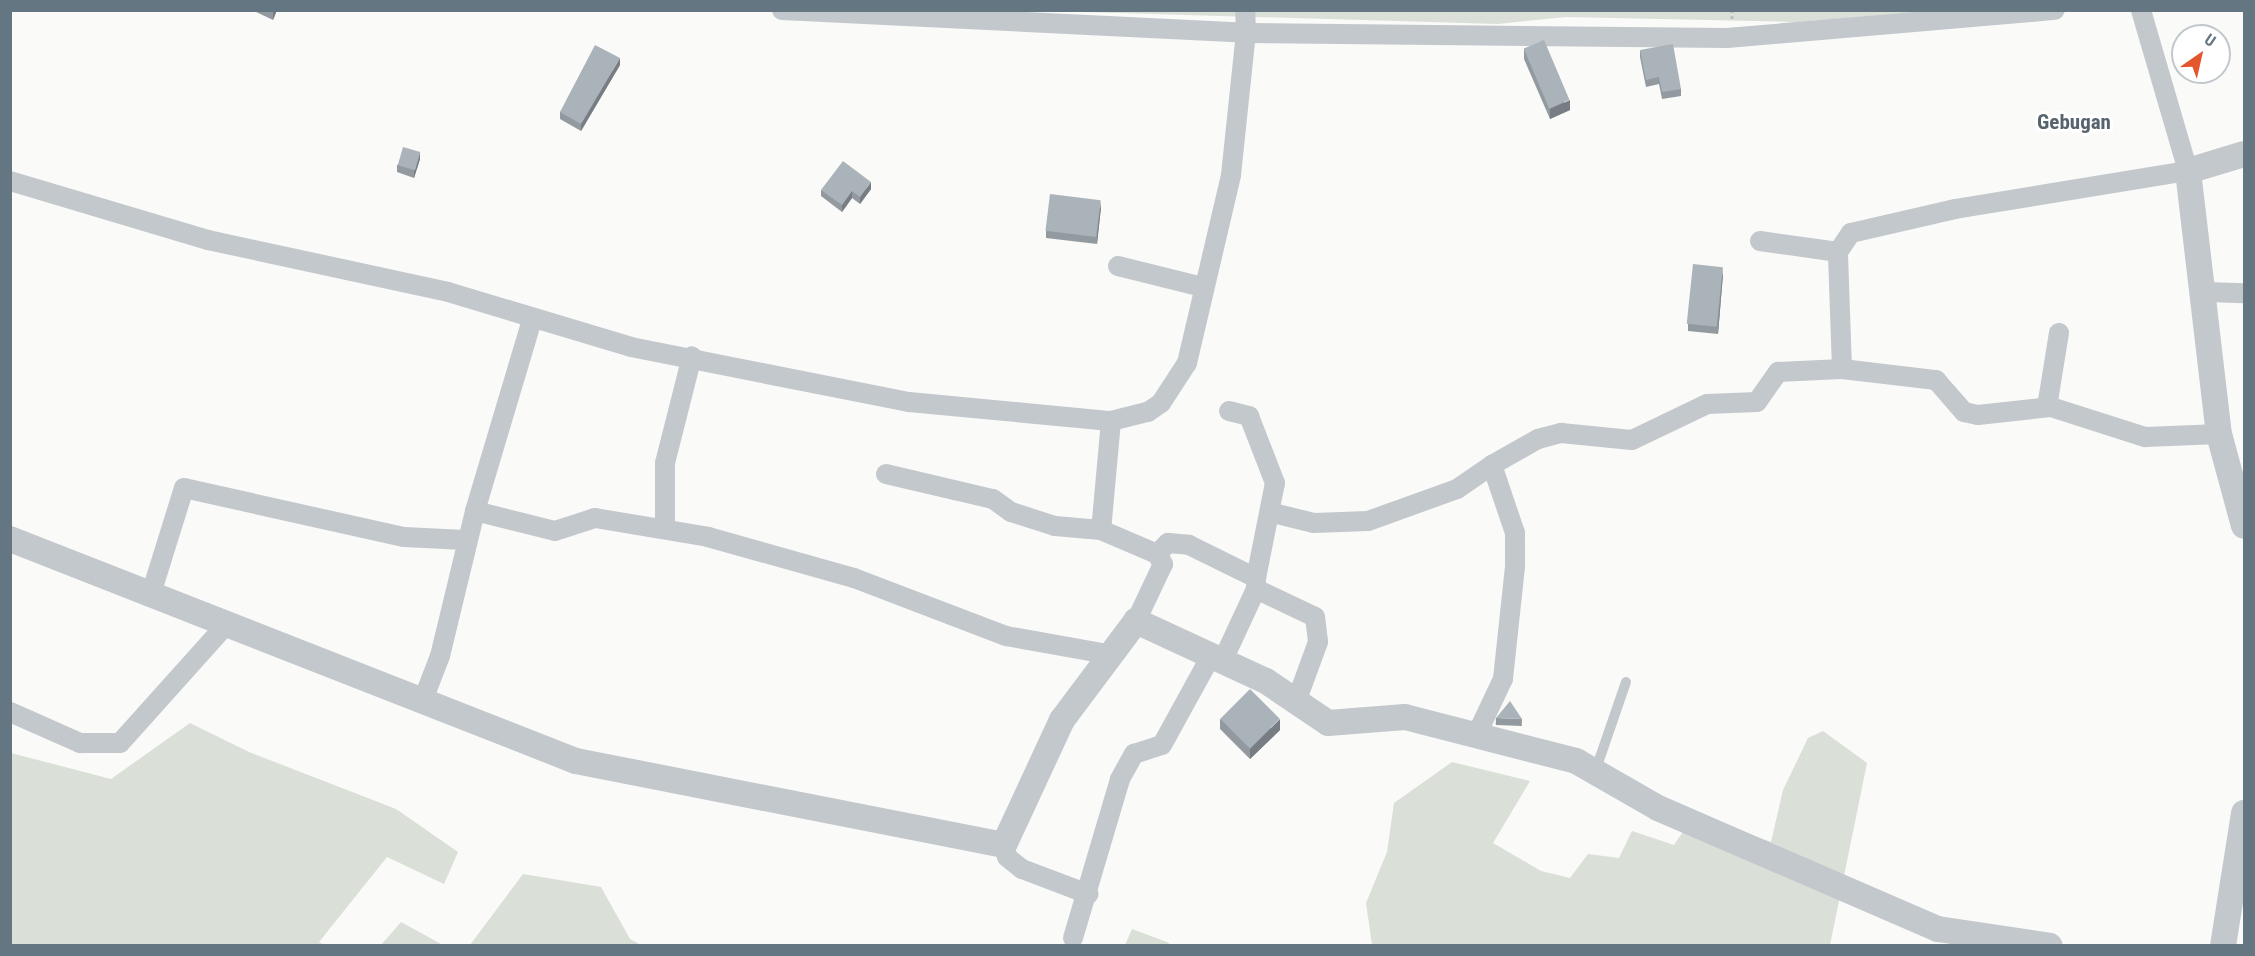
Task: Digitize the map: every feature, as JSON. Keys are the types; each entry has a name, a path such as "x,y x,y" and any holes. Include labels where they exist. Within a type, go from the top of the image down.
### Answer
{"street":[{"path":"782,10 1246,33 1664,39 1918,18 2055,10"},
{"path":"10,181 208,240 448,292 532,320 620,344 692,356 909,402 1111,421 1148,412 1174,390 1187,363 1202,287 1231,175 1246,33 1245,10"},
{"path":"2141,10 2188,171 2206,292 2219,435 2244,526"},
{"path":"1842,369 1838,252 1840,241 1864,228 2188,171 2244,154"},
{"path":"1760,242 1838,252"},
{"path":"1118,266 1202,287"},
{"path":"2206,292 2244,293"},
{"path":"423,700 440,656 465,540 532,320"},
{"path":"2047,407 2059,333"},
{"path":"665,529 664,463 692,356"},
{"path":"1273,513 1323,524 1368,521 1457,489 1492,465 1552,434 1632,440 1707,404 1757,402 1782,370 1842,369 1936,380 1964,412 1978,415 2047,407 2145,437 2219,435"},
{"path":"1073,938 1088,894 1120,779 1134,754 1162,745 1217,657 1256,584 1273,513 1275,483 1252,421 1229,411"},
{"path":"1101,530 1111,421"},
{"path":"1476,736 1503,679 1516,551 1515,533 1492,465"},
{"path":"885,474 993,499 1011,512 1055,526 1101,530 1157,554 1163,564 1136,621 1113,655 1062,720 1004,845 1007,857 1022,869 1088,894"},
{"path":"150,597 184,488 404,537 465,540"},
{"path":"475,511 555,531 595,518 665,529 854,578 1006,636 1113,655"},
{"path":"10,539 224,627 600,767 766,794 1004,845"},
{"path":"1157,554 1168,543 1189,545 1315,617 1320,626 1296,702"},
{"path":"1136,621 1217,657 1328,723 1398,716 1596,769 1658,808 1938,929 2050,945"},
{"path":"10,712 80,742 120,743 224,627"},
{"path":"2223,945 2244,813"}],"lane":[{"path":"1596,769 1626,682"}],"shaded area":[{"path":"1928,10 1798,22 1566,17 1498,24 1051,11"},
{"path":"190,723 249,752 396,809 458,852 444,884 387,857 319,942 324,945 11,945 11,753 111,779"},
{"path":"1823,731 1867,763 1830,945 1372,945 1366,903 1387,852 1394,803 1452,762 1530,781 1493,843 1541,871 1570,878 1588,854 1619,858 1632,831 1674,845 1695,814 1771,842 1783,790 1808,738"},
{"path":"523,874 601,887 630,939 641,945 470,945"},
{"path":"401,922 443,945 381,945"},
{"path":"1132,929 1167,942 1171,945 1125,945"}],"building":[{"path":"1544,40 1569,100 1549,108 1524,49"},
{"path":"1673,44 1681,89 1662,92 1659,77 1646,80 1640,50"},
{"path":"595,45 620,58 581,124 560,112"},
{"path":"403,147 420,152 415,170 398,165"},
{"path":"843,161 871,182 860,197 852,191 842,205 821,190"},
{"path":"1050,194 1101,200 1096,237 1045,231"},
{"path":"1693,264 1723,267 1717,327 1687,324"},
{"path":"1250,689 1280,719 1250,748 1220,719"},
{"path":"1510,701 1522,719 1496,718"}],"district":[{"name":"Gebugan","path":"2074,122"}]}
